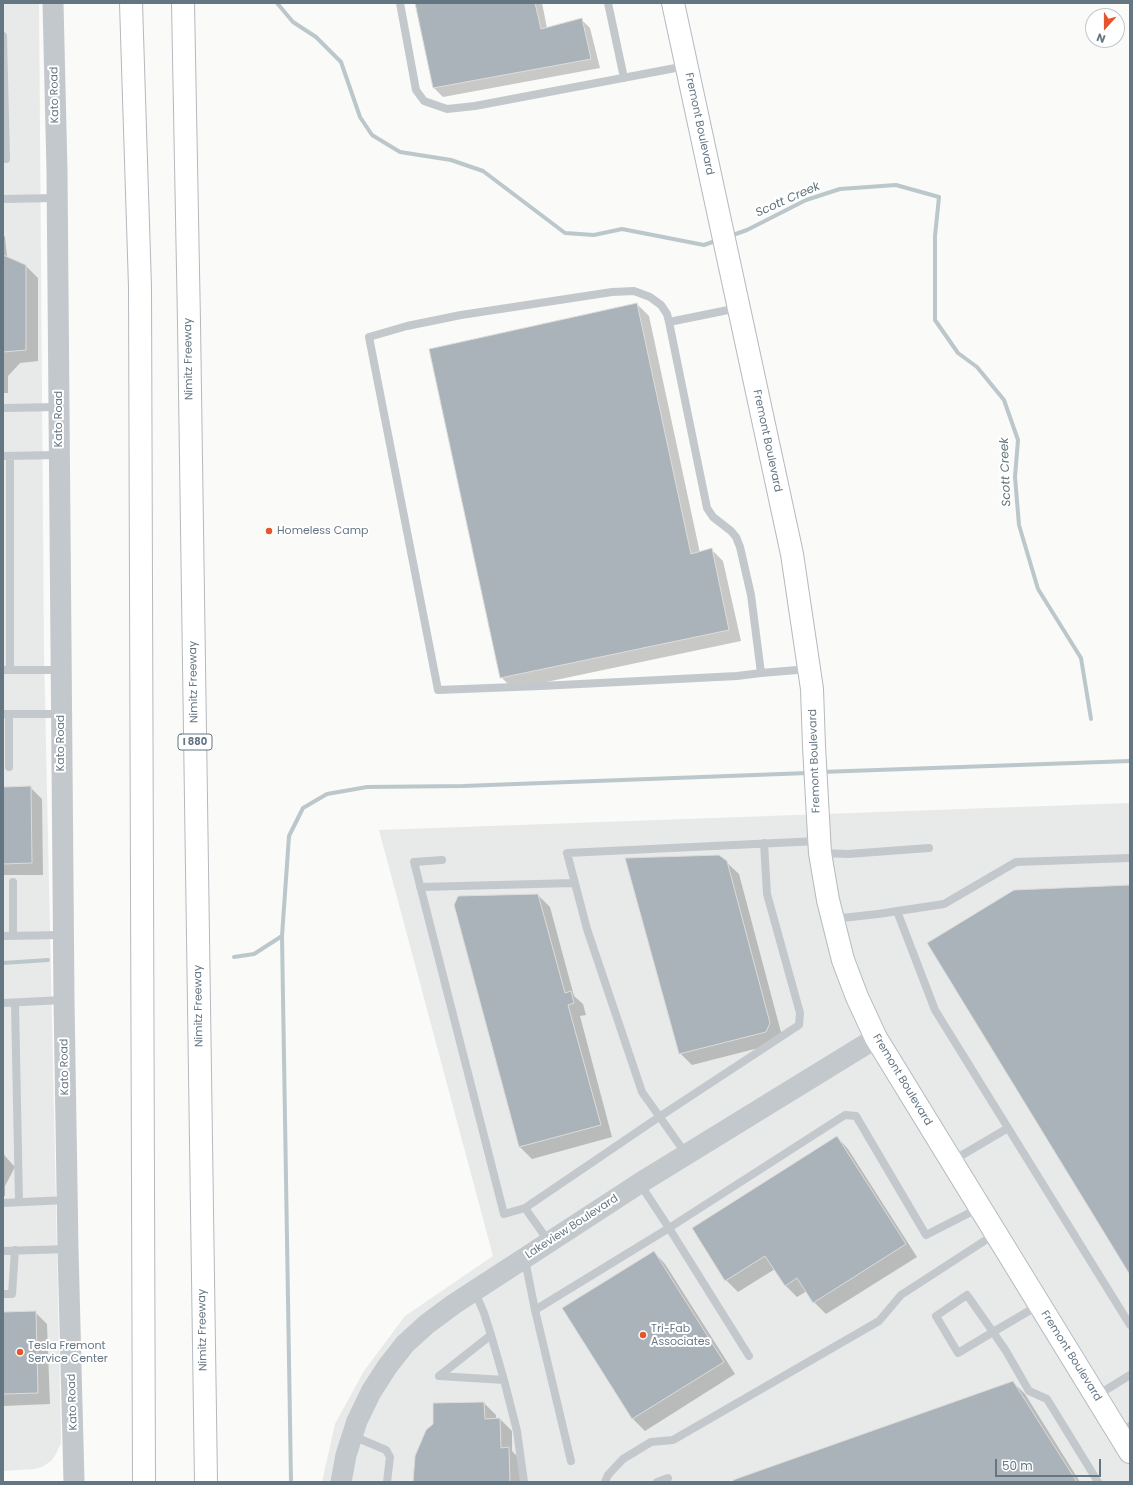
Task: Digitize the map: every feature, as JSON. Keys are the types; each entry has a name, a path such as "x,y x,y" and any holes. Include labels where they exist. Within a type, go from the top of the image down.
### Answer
{"main road":[{"path":"131,3 140,287 144,1482"},
{"name":"Nimitz Freeway","path":"183,3 206,1482"},
{"name":"Fremont Boulevard","path":"673,3 792,554 812,689 819,839 825,888 843,960 876,1038 1096,1396 1127,1438"}],"street":[{"name":"Kato Road","path":"53,3 57,198 63,935 67,1200 74,1431 74,1482"},
{"name":"Lakeview Boulevard","path":"341,1482 346,1454 357,1421 371,1392 387,1367 405,1344 427,1324 454,1304 640,1183 876,1038"}],"lane":[{"path":"400,3 416,90 424,101 448,108 475,106 686,66"},
{"path":"608,3 624,78"},
{"path":"3,36 6,159"},
{"path":"3,199 57,198"},
{"path":"762,673 751,595 740,548 731,531 713,517 707,508 669,322 667,314 661,305 650,297 634,291 612,292 461,315 407,326 369,337 438,690 737,676 809,669"},
{"path":"669,322 739,308"},
{"path":"3,408 59,407"},
{"path":"59,455 6,456 7,670 61,670"},
{"path":"9,767 6,714 61,714"},
{"path":"687,1154 642,1092 587,929 567,853 819,839 848,854 929,848"},
{"path":"442,860 414,862 504,1214 525,1208 659,1117 799,1025 800,1013 766,894 764,843"},
{"path":"832,919 944,904 1016,862 1130,858"},
{"path":"13,882 13,936"},
{"path":"420,887 575,883"},
{"path":"897,911 935,1010 1130,1325"},
{"path":"3,936 63,935"},
{"path":"3,1003 64,1000"},
{"path":"15,1003 19,1202"},
{"path":"535,1310 669,1228 845,1115 856,1116 926,1235 980,1208"},
{"path":"951,1161 1008,1128"},
{"path":"640,1183 749,1356"},
{"path":"3,1203 67,1200"},
{"path":"525,1208 549,1242"},
{"path":"605,1482 608,1475 623,1459 651,1442 673,1440 879,1322 901,1295 996,1234"},
{"path":"3,1251 68,1248"},
{"path":"3,1294 12,1294 15,1250"},
{"path":"525,1258 535,1310 571,1460"},
{"path":"475,1291 484,1313 504,1380 517,1431 524,1482"},
{"path":"1039,1305 993,1332 958,1353 936,1316 967,1295 993,1332 1006,1351 1029,1391 1047,1399 1098,1482"},
{"path":"491,1335 439,1376 504,1380"},
{"path":"1096,1396 1130,1375"},
{"path":"352,1436 386,1450 390,1457 387,1482"},
{"path":"657,1482 668,1478"}],"shaded area":[{"path":"3,3 39,3 44,653 61,1443 51,1461 42,1467 35,1469 3,1471"},
{"path":"1130,803 1130,1482 322,1482 335,1424 364,1371 405,1316 493,1256 379,830"}],"building":[{"path":"415,3 535,3 541,29 582,18 591,59 433,88"},
{"path":"3,255 26,265 26,350 3,352"},
{"path":"637,303 691,554 712,548 729,630 500,678 429,349"},
{"path":"31,786 32,863 3,864 3,787"},
{"path":"719,855 727,861 770,1023 766,1032 679,1054 625,858"},
{"path":"1130,885 1130,1275 927,943 1014,890"},
{"path":"538,894 565,993 571,991 574,1003 568,1005 601,1125 519,1147 454,905 458,896"},
{"path":"837,1136 906,1244 813,1303 797,1278 785,1286 765,1256 725,1281 692,1228"},
{"name":"Tri-Fab Associates","path":"654,1251 724,1362 632,1419 562,1308"},
{"name":"Tesla Fremont Service Center","path":"36,1311 38,1393 3,1394 3,1312"},
{"path":"1013,1381 1077,1482 734,1482 733,1480"},
{"path":"484,1402 485,1419 500,1418 501,1448 509,1447 510,1482 413,1482 415,1456 426,1430 433,1424 433,1403"}],"waterway":[{"name":"Scott Creek","path":"277,3 293,22 316,37 341,62 360,117 372,135 400,152 451,160 483,171 565,233 594,235 622,229 704,245 718,240"},
{"name":"Scott Creek","path":"730,236 747,230 806,200 840,189 896,185 939,197 935,236 935,320 958,353 977,367 1004,400 1018,440 1015,477 1019,525 1038,589 1081,658 1091,719"},
{"path":"821,772 1130,761"},
{"path":"291,1482 282,936 289,836 303,808 327,794 367,787 463,786 808,773"},
{"path":"234,957 254,954 282,936"},
{"path":"3,963 48,960"}],"place":[{"name":"Homeless Camp","path":"269,531"},
{"name":"Tri-Fab Associates","path":"643,1335"},
{"name":"Tesla Fremont Service Center","path":"20,1352"}]}
